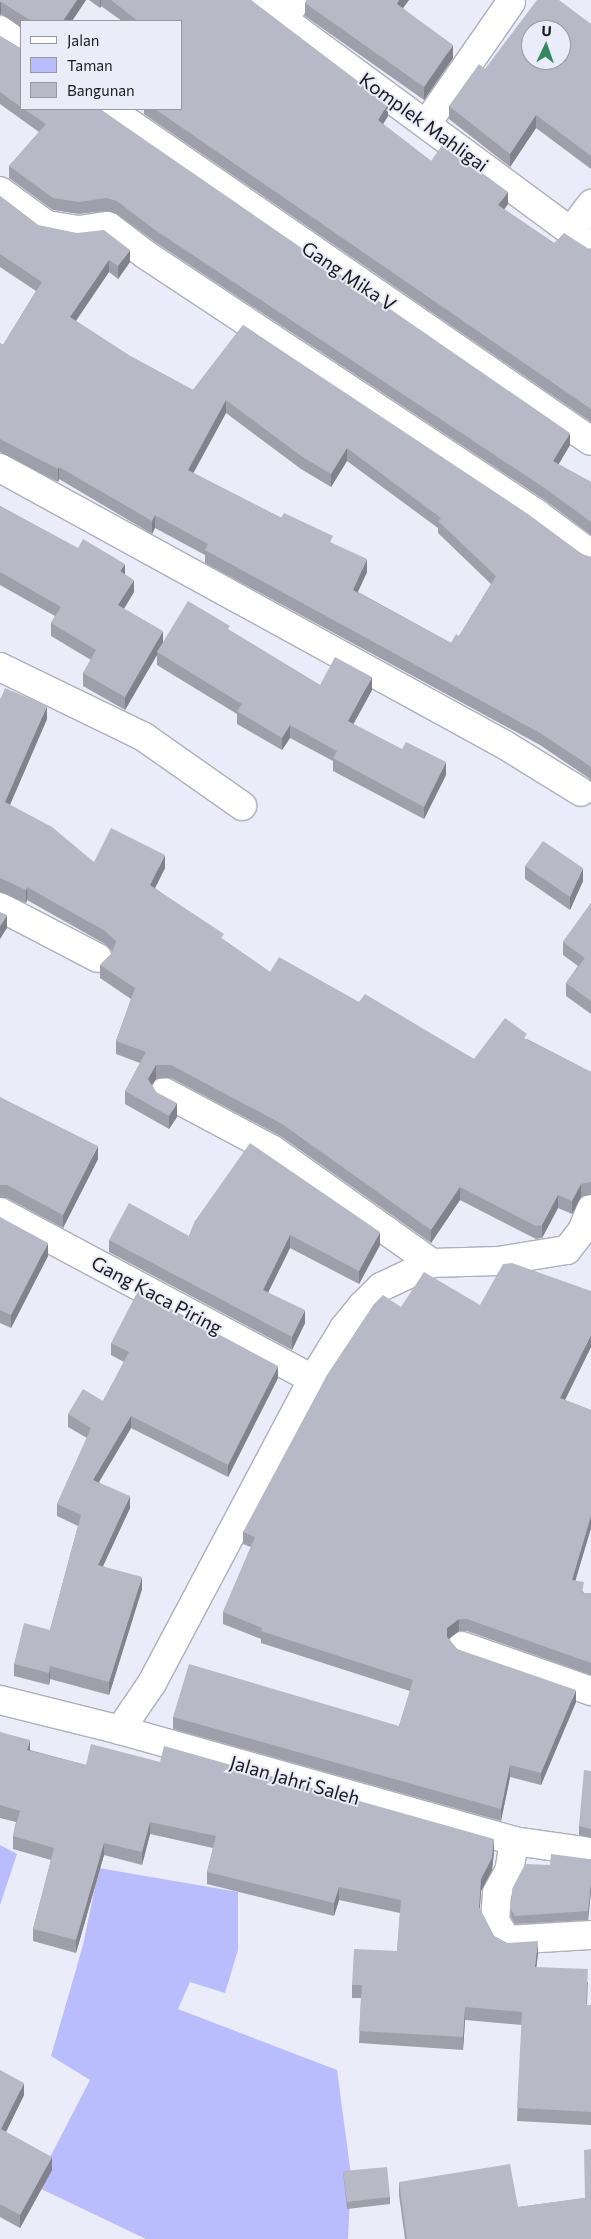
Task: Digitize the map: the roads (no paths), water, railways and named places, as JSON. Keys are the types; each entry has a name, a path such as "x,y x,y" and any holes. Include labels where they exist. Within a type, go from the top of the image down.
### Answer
{"street":[{"name":"Komplek Mahligai","path":"256,0 290,10 427,122 581,238"},
{"path":"427,122 511,2"},
{"path":"0,30 20,44"},
{"name":"Gang Mika V","path":"110,110 591,442"},
{"path":"0,191 48,225 79,230 108,226 146,255 538,514 591,554"},
{"path":"581,238 591,204"},
{"path":"0,468 505,745 581,792"},
{"path":"0,667 144,737 242,806"},
{"path":"0,906 98,958"},
{"path":"164,1092 273,1150 319,1179 432,1263"},
{"name":"Gang Kaca Piring","path":"0,1212 313,1379"},
{"path":"120,1730 152,1683 313,1379 344,1328 381,1287 432,1263 498,1261 549,1255 567,1250 588,1227"},
{"path":"462,1646 591,1690"},
{"name":"Jalan Jahri Saleh","path":"0,1700 120,1730 514,1841 591,1852"},
{"path":"514,1841 510,1871 497,1893 496,1902 495,1921 507,1940 591,1935"}]}
